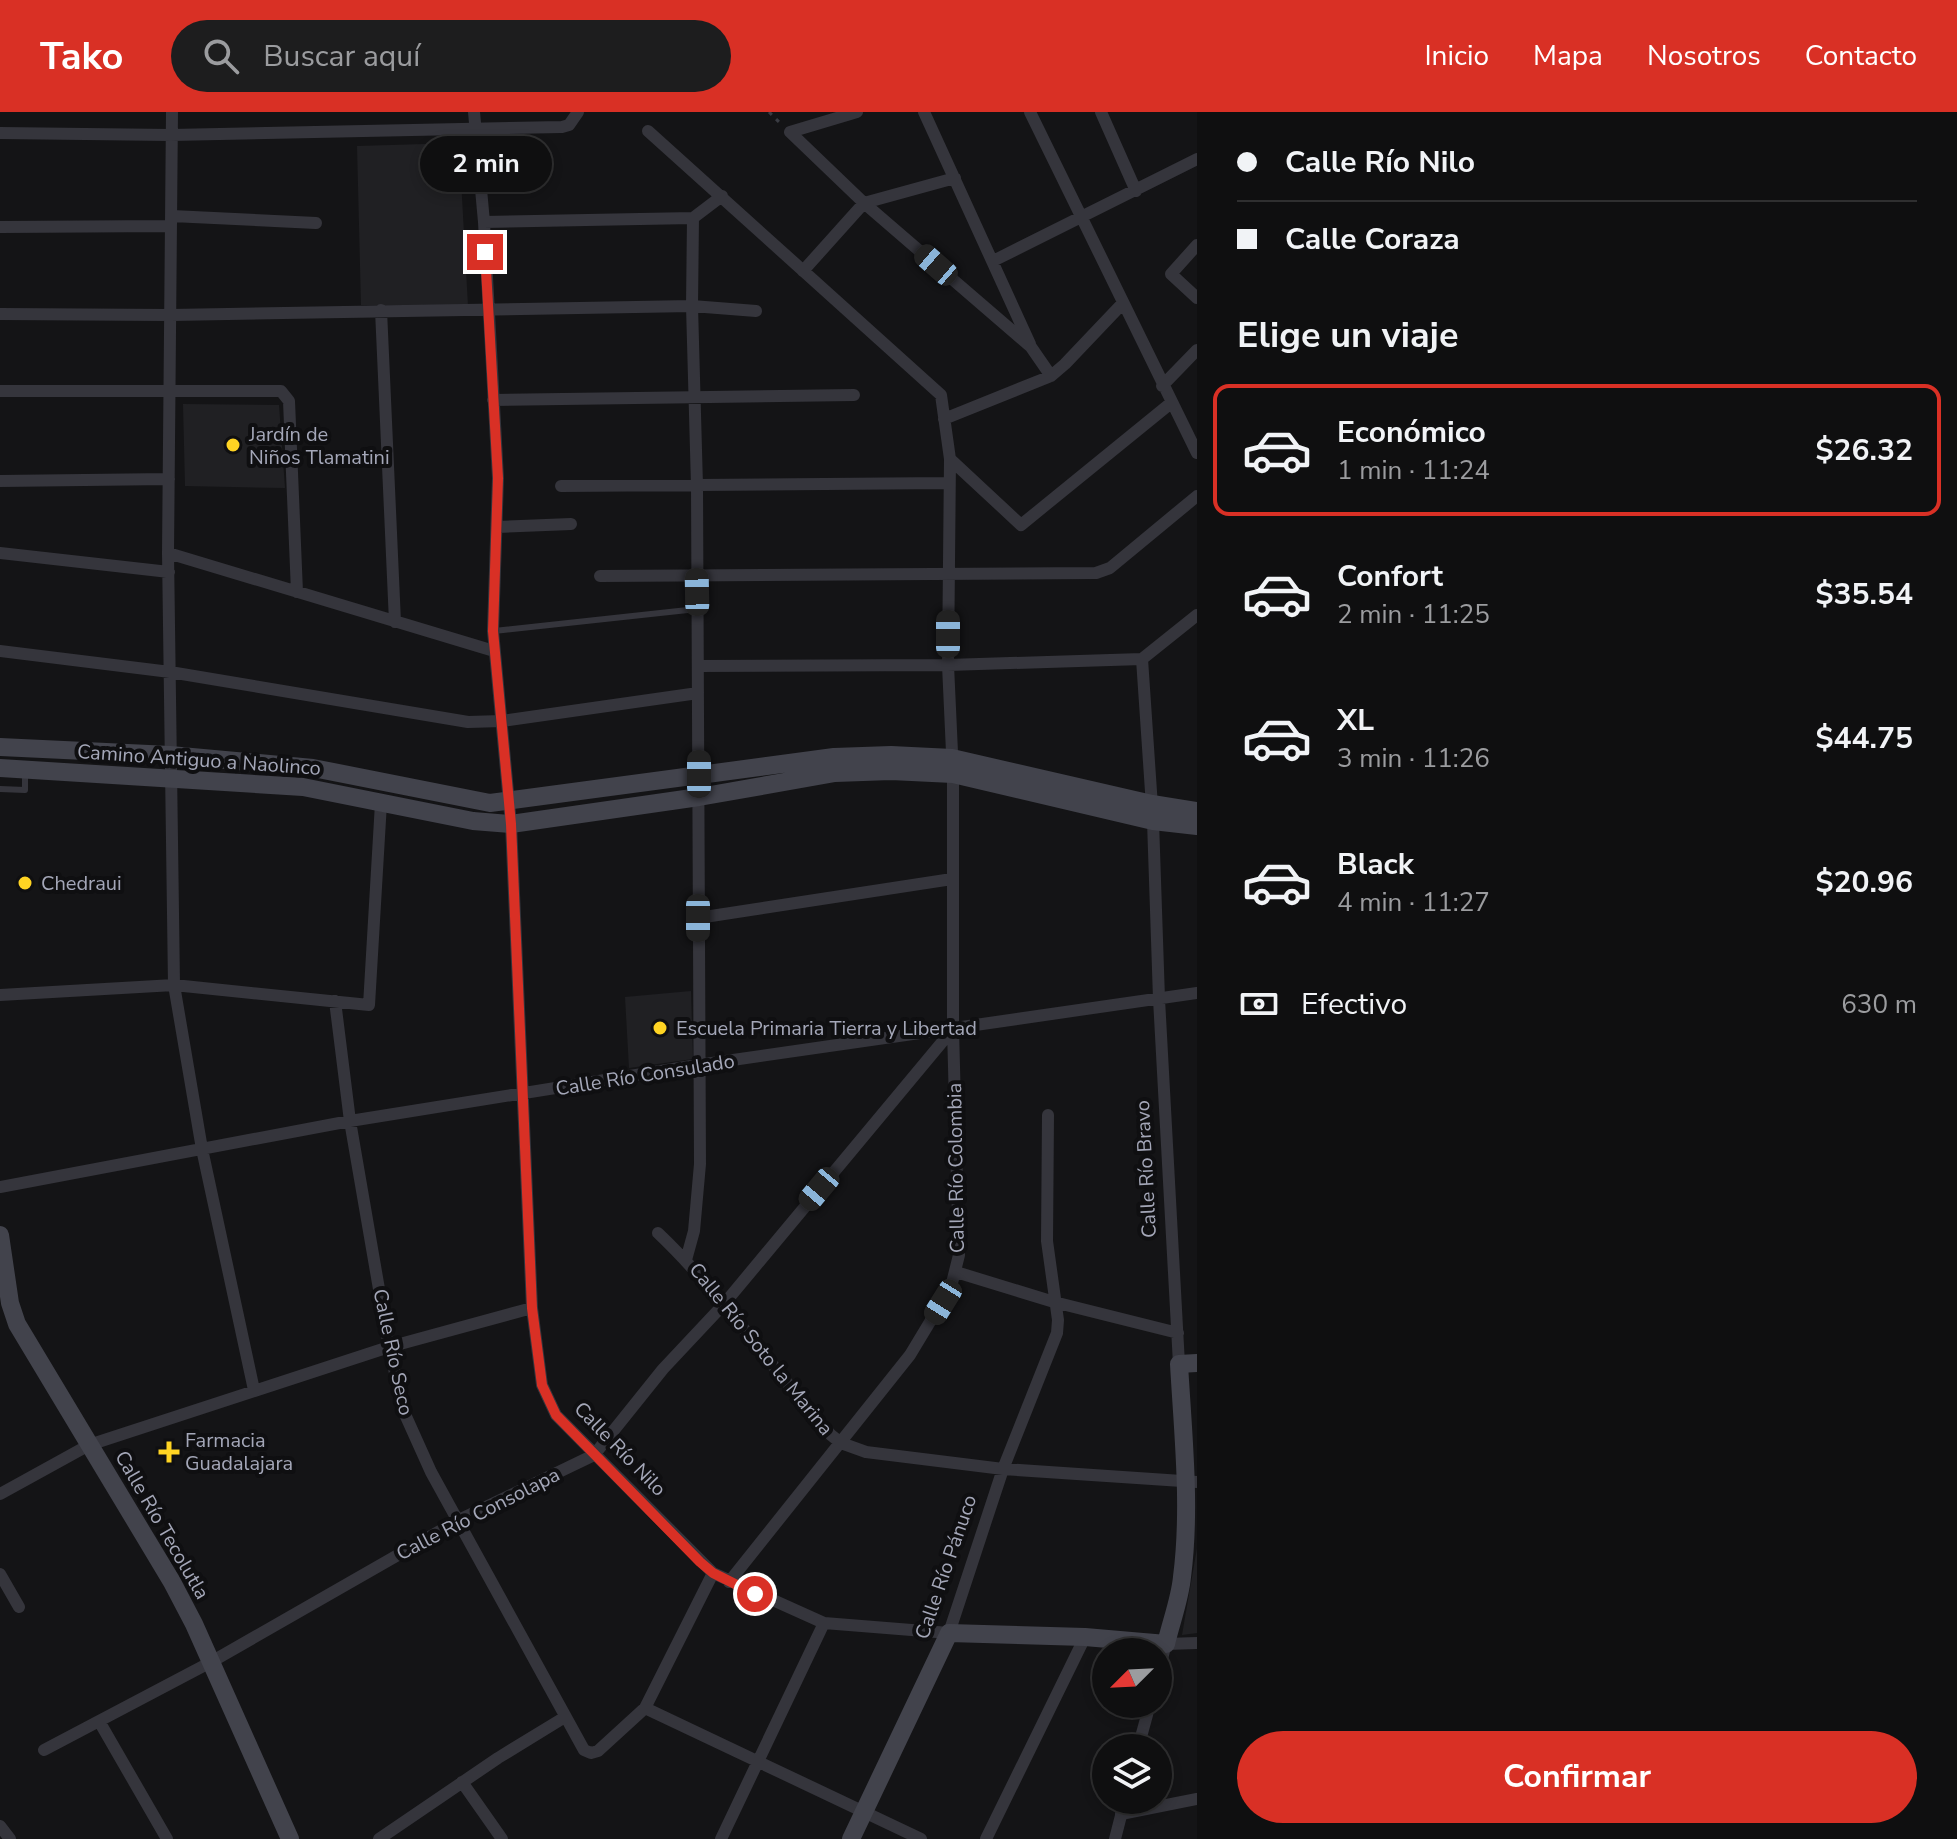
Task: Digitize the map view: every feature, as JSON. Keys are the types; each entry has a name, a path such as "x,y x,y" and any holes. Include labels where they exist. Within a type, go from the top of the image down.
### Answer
{"main road":[{"name":"Camino Antiguo a Naolinco","path":"0,747 170,755 313,768 473,801 508,802 834,757 891,755 953,766 1153,812 1197,826"},
{"name":"Camino Antiguo a Naolinco","path":"0,768 303,787 473,821 511,824 699,797 835,773 953,766"},
{"name":"Camino Antiguo a Naolinco","path":"1153,812 1197,811"},
{"name":"Calle Río Tecolutla","path":"0,1235 5,1304 172,1582 290,1839"},
{"name":"Calle Río Bravo","path":"1168,1638 1182,1580 1191,1483 1188,1364"},
{"name":"Calle Río Nilo","path":"949,1633 1097,1638"},
{"name":"Calle Río Pánuco","path":"851,1839 949,1633"}],"street":[{"path":"172,112 168,553 174,985 202,1149 254,1390"},
{"name":"Calle Río Nilo","path":"474,112 484,222 498,478 494,651 511,824 532,1308 539,1369 547,1401 556,1415 594,1455 713,1573 824,1623 949,1633"},
{"path":"0,133 171,135 562,127 569,125 578,112"},
{"path":"857,112 790,132 864,203 1031,347"},
{"path":"924,112 1031,347 1051,376"},
{"path":"1030,112 1197,453"},
{"path":"1101,112 1136,191"},
{"name":"Calle Río Colombia","path":"648,131 941,395 950,459 948,665 953,766 953,1029 960,1236 956,1272 943,1302 910,1355 729,1582"},
{"path":"993,261 1197,159"},
{"path":"803,271 864,203 955,178"},
{"path":"484,222 693,218 722,196"},
{"name":"Calle Río Soto la Marina","path":"693,218 699,774 699,1201 686,1260 821,1424 841,1443 866,1452 1003,1469 1191,1483"},
{"path":"0,227 172,221 316,223"},
{"path":"1197,245 1171,274 1197,298"},
{"path":"944,419 1051,376 1123,303"},
{"path":"0,314 171,315 692,306 756,311"},
{"path":"381,310 395,622"},
{"path":"1162,386 1197,350"},
{"path":"0,391 281,391 289,401 297,592"},
{"path":"493,400 854,395"},
{"path":"950,459 1021,525 1171,403"},
{"path":"0,481 169,479"},
{"path":"561,486 949,483"},
{"path":"600,576 1096,573 1110,568 1197,496"},
{"path":"497,527 571,524"},
{"path":"0,553 169,572"},
{"path":"168,553 494,651"},
{"path":"698,666 948,665 1142,659 1197,615"},
{"path":"0,651 170,672 468,722 502,721 698,693"},
{"name":"Calle Río Bravo","path":"1142,659 1153,812 1159,999 1178,1333 1188,1364"},
{"path":"0,995 174,985 369,1005 381,803"},
{"path":"698,918 952,879"},
{"name":"Calle Río Consulado","path":"0,1187 350,1121 698,1065 1197,993"},
{"name":"Calle Río Seco","path":"335,1001 350,1121 389,1347 404,1412 415,1439 584,1750 591,1753 598,1751 645,1708"},
{"name":"Calle Río Consolapa","path":"44,1750 211,1662 459,1520 594,1455 663,1369 724,1304 953,1029"},
{"name":"Calle Río Pánuco","path":"949,1633 1003,1469 1053,1347 1058,1320 1047,1241 1048,1115"},
{"path":"658,1233 686,1260"},
{"path":"956,1272 1054,1302 1178,1333"},
{"path":"0,1494 89,1445 389,1347 532,1308"},
{"path":"713,1573 645,1708 921,1839"},
{"path":"0,1574 19,1607"},
{"path":"721,1839 824,1623"},
{"path":"986,1839 1085,1637"},
{"path":"1172,1644 1197,1643"},
{"path":"379,1839 565,1717"},
{"path":"99,1721 167,1839"},
{"path":"462,1782 502,1839"},
{"path":"1172,1804 1197,1799"},
{"path":"1115,1839 1121,1814"},
{"path":"0,1826 10,1839"}],"lane":[{"path":"493,631 697,609"},
{"path":"0,789 25,790 27,749"}],"shaded area":[{"path":"459,143 468,306 361,305 357,146"},
{"name":"Jardín de Niños Tlamatini","path":"183,404 279,405 285,488 185,486"},
{"name":"Escuela Primaria Tierra y Libertad","path":"691,991 693,1059 629,1068 625,997"},
{"path":"1197,1548 1197,1633 1182,1635"}],"place":[{"name":"Jardín de Niños Tlamatini","path":"233,445"},
{"name":"Chedraui","path":"25,883"},
{"name":"Escuela Primaria Tierra y Libertad","path":"660,1028"},
{"name":"Farmacia Guadalajara","path":"169,1452"}],"route":[{"path":"485,252 498,478 493,631 511,824 532,1308 542,1385 556,1415 700,1562 713,1573 755,1594"}]}
